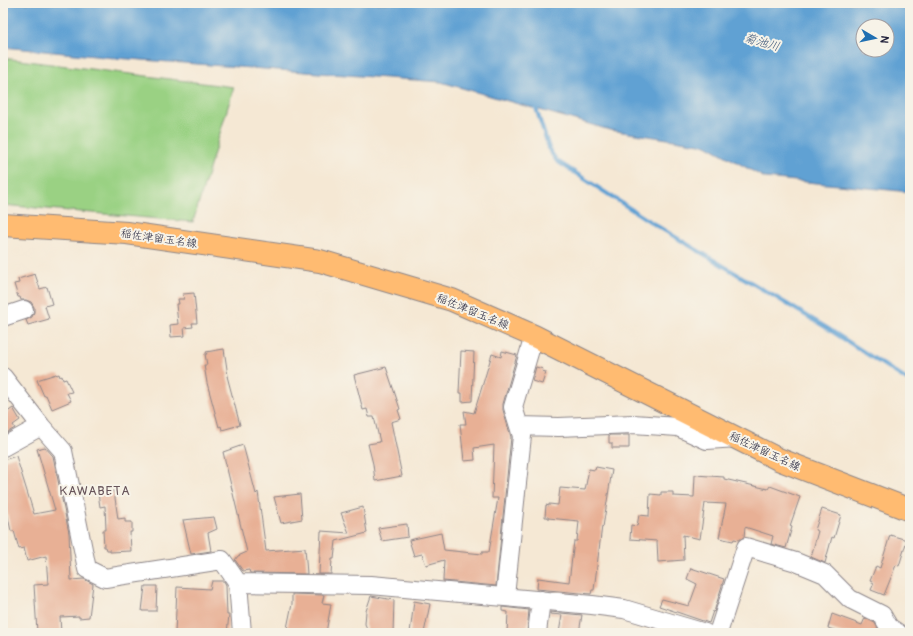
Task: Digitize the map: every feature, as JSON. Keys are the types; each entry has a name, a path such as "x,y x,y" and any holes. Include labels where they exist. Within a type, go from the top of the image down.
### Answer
{"main road":[{"name":"稲佐津留玉名線","path":"3,225 127,233 320,261 452,300 534,336 778,459 910,510"}],"street":[{"path":"3,317 24,310"},
{"path":"505,596 522,436 513,407 534,336"},
{"path":"3,376 41,426 63,451 87,569 105,578 222,560 238,583 242,633"},
{"path":"519,426 559,427 633,424 678,427 707,440 737,438"},
{"path":"3,447 41,426"},
{"path":"718,633 746,547 796,562 825,574 850,599 882,615 889,627 898,633"},
{"path":"238,583 371,585 505,596 624,609 705,633"},
{"path":"537,633 542,600"}],"green space":[{"path":"3,58 234,87 193,222 3,205"}],"water":[{"name":"菊池川","path":"3,3 910,3 910,192 765,178 706,145 610,130 441,82 115,58 3,47"}],"building":[{"path":"35,274 40,289 47,287 52,304 45,306 49,319 28,325 26,320 32,317 34,307 31,302 21,300 20,297 18,297 14,284 19,283 18,279"},
{"path":"194,293 197,323 192,323 193,327 184,328 185,336 171,337 170,325 178,324 176,304 179,304 178,299 184,299 183,294"},
{"path":"224,349 227,376 240,425 222,430 221,426 219,427 207,383 204,365 207,365 206,352"},
{"path":"461,351 474,352 472,401 462,402 462,393 459,393"},
{"path":"502,351 517,355 503,404 503,410 511,437 496,586 443,581 444,560 426,565 422,554 414,556 409,540 441,533 444,550 482,554 482,552 489,552 498,498 492,498 494,445 474,448 475,460 464,461 460,424 466,424 464,411 474,413 492,354 501,357"},
{"path":"386,367 400,409 398,410 401,419 391,422 402,476 375,481 368,444 380,442 374,417 369,417 367,409 363,410 354,375"},
{"path":"536,367 543,369 542,371 546,372 542,384 532,381"},
{"path":"59,374 60,377 62,376 63,380 66,379 72,392 67,393 71,401 52,409 37,380"},
{"path":"13,408 20,420 13,425 15,428 3,435 3,409 6,413"},
{"path":"609,435 629,435 629,448 612,448 612,443 609,443"},
{"path":"243,445 256,494 258,492 266,551 305,548 307,574 250,573 249,570 243,571 235,560 238,556 247,552 223,452"},
{"path":"45,447 53,456 69,533 71,580 84,579 93,584 89,617 60,617 61,633 37,632 34,585 48,584 46,556 27,561 24,548 19,549 14,531 11,531 6,508 3,509 3,460 16,456 34,514 55,510 37,449"},
{"path":"596,467 612,470 603,527 602,526 594,590 592,590 591,594 537,589 538,578 569,582 574,541 577,541 579,521 545,517 546,505 558,505 560,488 585,490 589,469 595,470"},
{"path":"695,475 724,477 724,479 768,489 770,486 800,497 790,526 792,527 786,548 771,544 773,536 745,527 744,537 739,540 734,539 733,541 719,538 726,504 705,503 700,539 683,535 684,560 658,562 657,541 630,539 631,525 637,526 639,515 649,516 650,494 661,495 661,492 673,492 673,496 694,497"},
{"path":"114,491 118,519 125,518 125,522 132,522 132,532 130,532 131,551 110,552 110,550 107,550 106,547 104,547 103,530 106,530 105,506 100,507 98,493"},
{"path":"300,494 302,519 281,523 274,497"},
{"path":"363,507 367,533 336,541 334,559 332,559 331,574 319,574 321,531 349,533 341,513"},
{"path":"822,509 841,515 834,538 832,537 825,563 811,557 818,531 815,530"},
{"path":"214,517 217,529 208,533 211,551 191,554 183,520"},
{"path":"407,524 408,537 382,541 378,528"},
{"path":"890,535 907,540 899,566 896,565 884,595 871,590 874,583 870,581 876,566 880,568"},
{"path":"691,568 724,579 709,623 659,606 662,599 689,606 697,584 687,579"},
{"path":"212,581 224,581 226,585 227,615 229,615 227,633 175,633 177,587 210,589"},
{"path":"145,586 157,586 156,611 142,611"},
{"path":"292,594 324,595 322,603 331,604 326,633 286,633 292,604"},
{"path":"371,596 394,600 393,633 369,633 365,624 366,611"},
{"path":"414,601 430,604 424,633 410,633"},
{"path":"502,607 529,610 527,633 507,633 508,612 502,611"},
{"path":"550,612 582,615 579,633 559,633 562,615 550,614"},
{"path":"832,614 862,625 865,618 875,623 878,629 877,631 881,633 843,633 828,628"}],"waterway":[{"path":"535,105 550,151 557,161 657,226 827,328 910,382"}],"district":[{"name":"KAWABETA","path":"95,490"}]}
